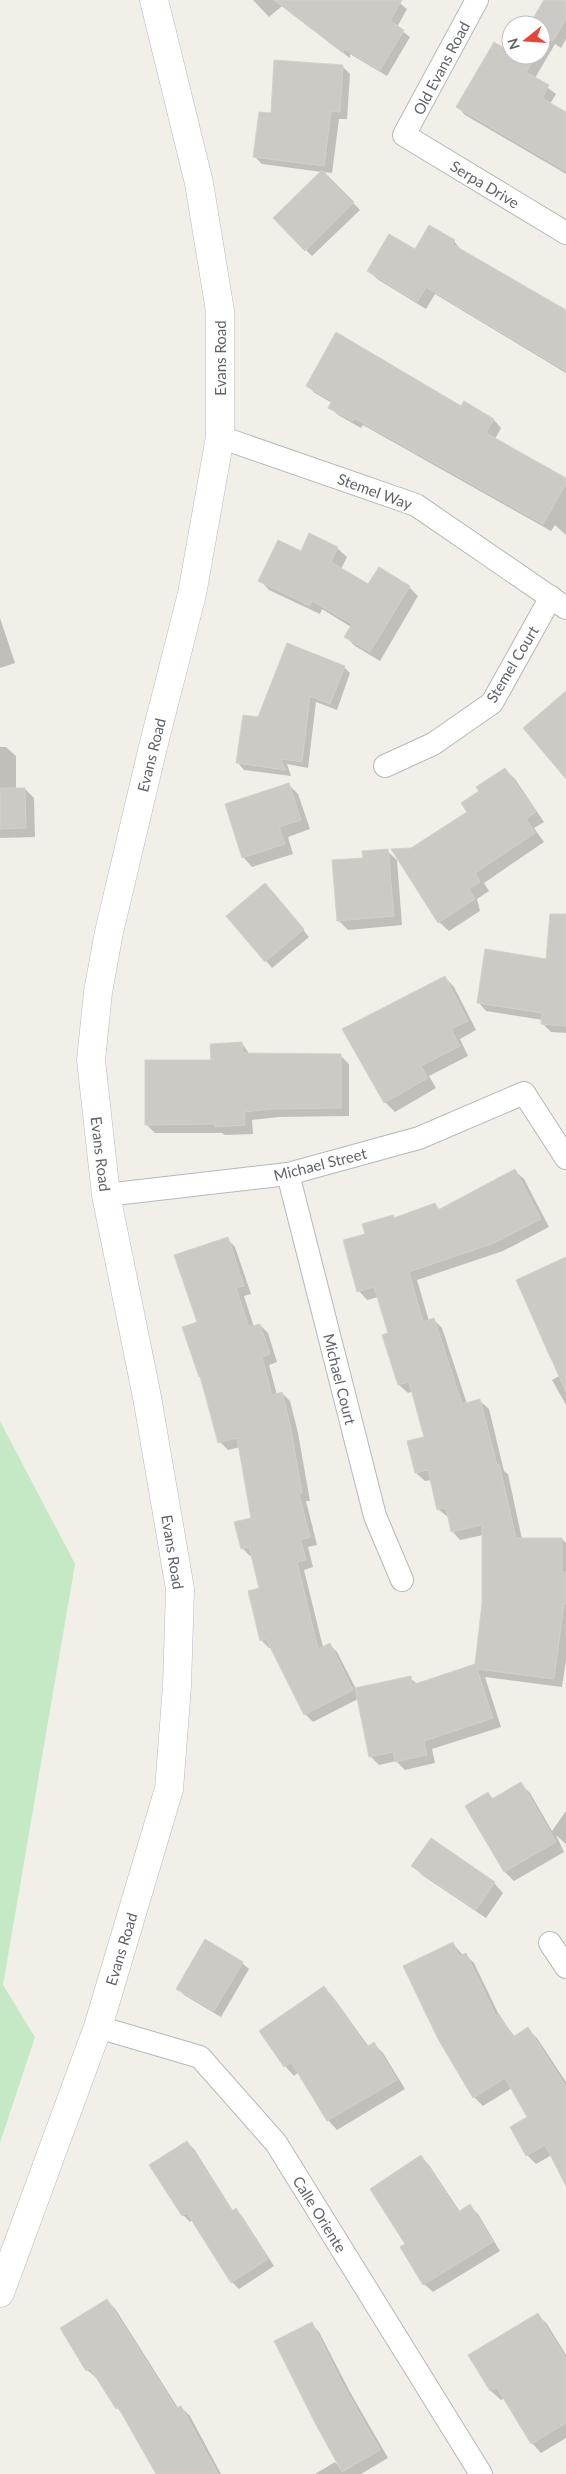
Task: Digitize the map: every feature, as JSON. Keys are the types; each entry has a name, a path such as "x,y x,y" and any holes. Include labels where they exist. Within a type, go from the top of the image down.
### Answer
{"street":[{"name":"Evans Road","path":"0,2293 98,2027 169,1789 177,1686 180,1589 147,1397 106,1195 91,1060 98,992 148,766 192,594 220,437 220,311 199,182 154,0"},
{"name":"Old Evans Road","path":"404,136 477,0"},
{"name":"Serpa Drive","path":"404,136 566,233"},
{"name":"Stemel Way","path":"220,437 416,505 559,602"},
{"name":"Stemel Court","path":"385,766 433,744 492,703 559,602"},
{"name":"Michael Street","path":"106,1195 288,1174 419,1138 524,1093 566,1158"},
{"name":"Michael Court","path":"288,1174 375,1516 402,1580"},
{"path":"550,1942 566,1967"},
{"name":"Calle Oriente","path":"98,2027 200,2057 276,2143 481,2474"}],"green space":[{"path":"0,1421 75,1564 3,1985 35,2037 0,2143"}],"building":[{"path":"274,0 402,0 390,21 404,30 380,70 344,49 343,53"},
{"path":"544,0 566,0 566,19 553,41 551,40 551,15 535,15"},
{"path":"494,42 501,46 501,65 531,65 526,72 549,85 542,98 566,112 566,171 456,107"},
{"path":"274,60 343,65 340,112 331,111 324,166 253,157 259,112 271,113"},
{"path":"322,170 354,202 305,251 273,218"},
{"path":"429,225 455,240 452,244 566,310 566,371 426,287 417,302 367,271 389,234 415,249"},
{"path":"336,332 461,406 464,401 494,419 486,433 566,478 566,484 543,524 354,418 353,421 328,408 332,401 306,386"},
{"path":"309,533 338,547 331,562 368,584 379,567 410,586 370,652 344,637 352,624 312,601 310,606 258,581 278,540 301,551"},
{"path":"287,643 345,666 330,704 310,696 302,762 281,759 285,770 236,763 243,715 258,717"},
{"path":"566,691 566,779 523,728"},
{"path":"505,768 536,812 526,819 535,833 475,873 480,882 469,889 475,899 438,923 391,849 411,848 467,812 461,803 479,791 476,787"},
{"path":"289,783 301,820 279,827 285,844 242,858 225,804"},
{"path":"0,788 25,788 26,828 0,829"},
{"path":"388,849 394,916 337,921 332,860 363,858 362,851"},
{"path":"265,883 304,929 265,962 226,916"},
{"path":"550,914 566,914 566,1026 541,1024 542,1013 477,1003 485,949 546,959"},
{"path":"445,976 468,1021 451,1029 460,1046 421,1066 428,1078 384,1103 342,1029"},
{"path":"242,1042 243,1053 341,1054 341,1108 270,1109 244,1112 245,1125 215,1127 215,1124 145,1125 145,1060 211,1060 210,1044"},
{"path":"515,1169 541,1219 494,1243 409,1272 423,1322 434,1318 462,1404 480,1399 497,1465 499,1464 516,1538 562,1538 562,1572 566,1572 566,1604 564,1604 554,1679 477,1669 493,1718 424,1741 427,1755 395,1762 393,1752 369,1757 355,1688 411,1676 412,1685 475,1664 482,1604 482,1525 451,1532 446,1508 437,1510 428,1470 415,1473 407,1441 424,1437 409,1382 398,1385 382,1335 388,1333 374,1287 357,1292 343,1240 365,1234 362,1224 393,1215 394,1218 435,1203 438,1210"},
{"path":"228,1237 244,1286 236,1288 249,1327 260,1324 270,1354 262,1357 272,1395 282,1392 290,1424 302,1493 299,1494 310,1537 301,1540 306,1560 297,1562 318,1649 330,1643 353,1690 304,1715 266,1639 260,1641 248,1591 259,1588 249,1547 241,1549 234,1522 251,1518 237,1438 218,1443 200,1376 182,1327 197,1322 174,1255"},
{"path":"566,1257 566,1392 516,1280"},
{"path":"521,1782 556,1842 504,1872 465,1806 488,1792 492,1799"},
{"path":"431,1838 495,1882 476,1910 411,1866"},
{"path":"205,1939 243,1962 214,2011 176,1989"},
{"path":"453,1942 459,1956 466,1953 496,2016 499,2014 513,2037 528,2027 566,2087 566,2186 545,2145 526,2156 510,2127 527,2117 505,2078 473,2098 438,2039 403,1966"},
{"path":"324,1986 367,2047 374,2042 397,2080 327,2121 291,2062 284,2067 259,2031"},
{"path":"187,2141 232,2211 236,2208 268,2259 231,2283 187,2213 182,2216 149,2165"},
{"path":"421,2155 458,2212 470,2204 493,2242 423,2285 400,2247 405,2244 370,2189"},
{"path":"107,2299 176,2408 181,2406 218,2474 156,2474 118,2407 116,2409 90,2368 86,2371 60,2328"},
{"path":"538,2313 566,2359 566,2423 531,2444 497,2388 490,2391 468,2355"},
{"path":"312,2322 342,2383 380,2450 342,2472 274,2341"}]}
